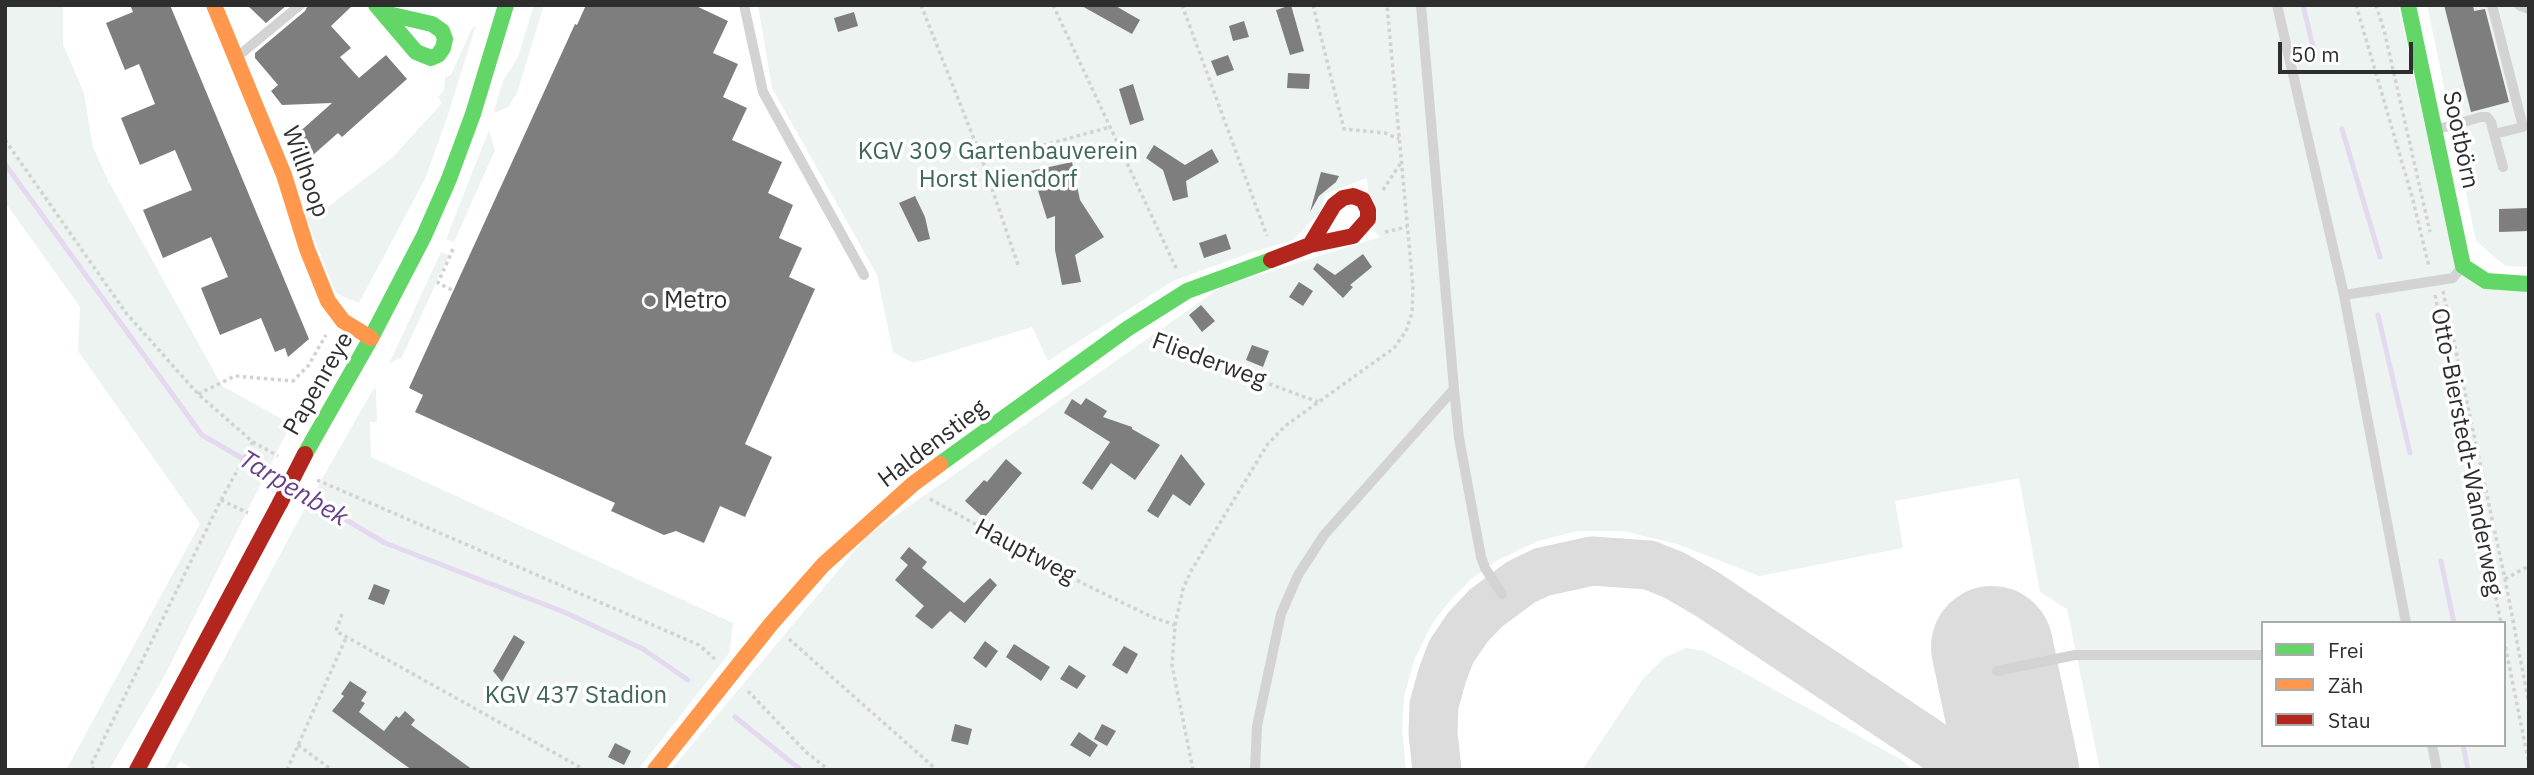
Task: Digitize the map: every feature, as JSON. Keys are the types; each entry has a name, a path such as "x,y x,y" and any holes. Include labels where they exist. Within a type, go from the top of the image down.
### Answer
{"street":[{"name":"Willhoop","path":"214,5 284,175 307,249 328,301 343,321 371,338"},
{"name":"Papenreye","path":"137,770 424,236 473,114 506,5"},
{"name":"Sootbörn","path":"2408,5 2463,266"},
{"path":"1310,246 1334,205 1343,198 1353,196 1363,200"},
{"name":"Haldenstieg","path":"655,770 771,624 823,565 913,484 1127,329 1187,291 1310,246 1353,236 1368,219 1368,210 1363,200"},
{"path":"2463,266 2486,281 2529,285"}],"lane":[{"path":"235,58 300,5"},
{"path":"744,5 763,92 864,275"},
{"path":"1422,5 1459,438 1480,557 1502,594"},
{"path":"2277,5 2344,295 2406,621"},
{"path":"2492,5 2523,127 2494,134"},
{"path":"2519,5 2529,9"},
{"path":"2434,130 2487,117 2491,122 2502,167"},
{"path":"2344,295 2454,278 2463,266"},
{"path":"1255,770 1257,726 1281,614 1298,575 1324,535 1454,389"},
{"path":"1997,671 2076,655 2261,655"},
{"path":"2432,747 2437,770"}],"path":[{"path":"921,5 983,162 1018,265"},
{"path":"1053,5 1187,291"},
{"path":"1182,5 1275,258"},
{"path":"1313,5 1344,129 1385,133 1399,139"},
{"path":"1193,770 1172,665 1175,625 1183,589 1199,557 1267,445 1285,426 1394,348 1406,331 1412,313 1413,287 1387,5"},
{"path":"2356,5 2436,280 2505,579 2529,704"},
{"path":"2376,5 2431,240"},
{"path":"983,162 1110,127"},
{"path":"1363,200 1387,185 1401,162"},
{"path":"453,249 438,283 454,291"},
{"name":"Otto-Bierstedt-Wanderweg","path":"2436,280 2501,621"},
{"name":"Fliederweg","path":"1127,329 1318,402"},
{"path":"198,394 235,376 293,381 321,345"},
{"path":"94,770 91,765 221,500 252,444"},
{"name":"Hauptweg","path":"913,484 934,503 1084,584 1175,625"},
{"path":"221,500 248,513"},
{"path":"2505,579 2529,566"},
{"path":"341,614 336,631 585,770"},
{"path":"771,624 937,770"},
{"path":"287,770 346,637"},
{"path":"2506,650 2529,760"},
{"path":"732,673 806,752 829,770"},
{"path":"298,745 332,770"}],"green space":[{"path":"5,5 63,5 63,44 84,93 93,147 108,180 107,184 109,182 222,386 291,424 164,677 109,770 66,770 200,524 78,351 80,307 5,202"},
{"path":"534,5 544,5 517,93 508,107 494,111 503,81 518,57"},
{"name":"KGV 309 Gartenbauverein Horst Niendorf","path":"758,5 2398,5 2456,266 2529,292 2529,770 2100,770 2067,609 2040,592 2019,478 1895,501 1903,548 1759,576 1677,544 1623,531 1577,531 1538,541 1498,560 1471,579 1449,602 1432,624 1415,658 1404,697 1402,730 1406,770 671,770 868,535 1221,287 1380,237 1372,229 1367,178 1325,194 1322,210 1293,240 1173,281 1048,361 1032,327 913,363 893,352 877,275 772,88"},
{"path":"2427,5 2529,5 2529,267 2505,266 2476,241"},
{"path":"476,25 425,179 359,303 336,293 306,218 328,207 393,157 442,103 438,97 444,90 445,77 451,75 471,30"},
{"path":"489,130 495,150 454,242 446,239"},
{"path":"441,252 449,255 402,357 389,364"},
{"name":"KGV 437 Stadion","path":"374,388 377,422 370,422 371,457 733,623 730,652 638,770 193,770 180,761 175,770 164,770 303,512"},
{"path":"1686,648 1704,651 1902,760 1913,770 1582,770 1643,679 1664,658"}],"building":[{"path":"130,5 170,5 309,339 288,357 285,348 275,352 261,318 220,335 201,288 228,277 211,237 163,258 143,210 192,190 175,150 140,165 121,118 155,104 139,64 125,70 106,23 133,12"},
{"path":"247,5 287,5 266,23"},
{"path":"308,5 353,5 331,26 351,48 340,57 359,78 386,55 407,79 342,137 338,133 313,155 296,135 332,103 282,105 271,91 278,85 255,58 255,53 305,11"},
{"path":"586,5 694,5 728,21 713,53 738,64 723,97 747,108 732,140 782,162 768,193 793,205 779,238 802,248 789,277 815,289 745,444 772,457 745,517 720,506 704,543 676,531 664,535 611,511 615,503 415,412 423,395 409,388"},
{"path":"1080,5 1114,5 1140,20 1132,34"},
{"path":"1291,5 1304,51 1290,55 1276,10"},
{"path":"2444,5 2473,5 2474,11 2485,9 2509,102 2471,112"},
{"path":"854,12 858,26 838,32 834,18"},
{"path":"1244,21 1249,37 1233,41 1229,26"},
{"path":"1228,55 1234,70 1217,76 1211,61"},
{"path":"1288,73 1310,74 1309,89 1287,88"},
{"path":"1133,84 1144,120 1130,125 1119,89"},
{"path":"1154,145 1185,165 1212,149 1219,162 1186,181 1188,197 1173,201 1163,170 1146,158"},
{"path":"1072,162 1080,200 1104,237 1075,255 1081,282 1062,285 1055,250 1055,216 1047,219 1036,184 1029,186 1026,172"},
{"path":"1321,172 1339,176 1336,182 1319,196 1310,212"},
{"path":"915,196 925,217 930,239 918,242 899,203"},
{"path":"2529,208 2529,231 2499,232 2499,209"},
{"path":"1226,234 1231,249 1204,258 1199,243"},
{"path":"1363,254 1372,267 1350,285 1353,287 1343,298 1313,269 1317,263 1335,275"},
{"path":"1299,282 1313,291 1303,306 1289,297"},
{"path":"1201,305 1215,321 1202,332 1189,315"},
{"path":"1252,345 1269,351 1263,367 1246,360"},
{"path":"1086,398 1107,411 1103,417 1132,427 1160,445 1135,480 1111,463 1092,490 1082,483 1110,442 1064,413 1072,399 1081,405"},
{"path":"1181,454 1205,484 1190,506 1173,494 1158,518 1147,511"},
{"path":"1006,459 1022,473 984,518 965,501 984,480 987,482"},
{"path":"909,547 927,562 922,568 964,603 990,578 997,585 965,623 950,611 932,629 915,616 924,606 895,580 908,565 900,558"},
{"path":"374,584 390,590 384,605 368,599"},
{"path":"514,635 525,642 502,682 493,671"},
{"path":"985,641 998,651 986,668 973,658"},
{"path":"1014,644 1050,667 1041,681 1006,657"},
{"path":"1124,646 1138,654 1127,674 1112,665"},
{"path":"1069,665 1086,676 1077,689 1060,679"},
{"path":"350,681 367,692 361,701 365,703 359,712 384,731 396,716 399,718 405,711 415,720 411,725 473,770 412,770 391,755 332,711 344,696 341,694"},
{"path":"955,724 972,729 968,745 951,741"},
{"path":"1102,724 1116,731 1107,746 1094,739"},
{"path":"1079,732 1098,745 1090,757 1070,745"},
{"path":"615,743 631,751 624,765 608,757"}],"waterway":[{"path":"2303,5 2314,51"},
{"path":"2342,129 2380,257"},
{"name":"Tarpenbek","path":"5,164 202,435 281,481"},
{"path":"2378,315 2410,453"},
{"name":"Tarpenbek","path":"296,490 385,543 564,612 643,649 688,680"},
{"path":"2441,561 2454,621"},
{"name":"Tarpenbek","path":"735,717 801,770"},
{"path":"2463,747 2468,770"}],"taxiway":[{"path":"1437,770 1433,733 1434,705 1451,652 1468,627 1486,608 1521,582 1542,572 1592,561 1649,565 1674,575 1707,594 1966,770"}],"runway":[{"path":"1992,647 2018,770"}],"traffic: fast":[{"path":"376,5 416,52 431,58 438,55 443,48 445,39 442,31 432,24 384,13"},
{"path":"305,454 371,338 424,236 473,114 506,5"},
{"path":"2408,5 2463,266 2486,281 2529,284"},
{"path":"940,464 1127,329 1187,291 1271,260"}],"traffic: slow":[{"path":"214,5 284,175 307,249 328,301 343,321 371,338"},
{"path":"655,770 771,624 823,565 913,484 940,464"}],"traffic: jam":[{"path":"1271,260 1310,245 1353,236 1368,219 1368,210 1363,200 1353,196 1343,198 1334,205 1310,245"},
{"path":"280,503 305,454"},
{"path":"137,770 280,503"}],"place":[{"name":"Metro","path":"650,301"}]}
